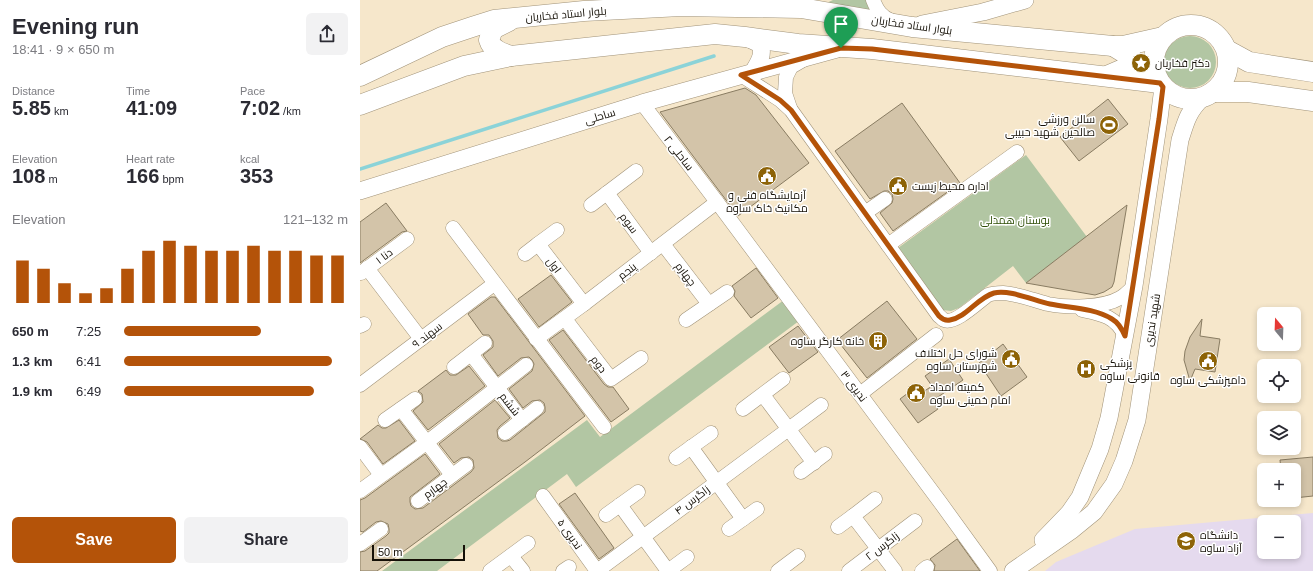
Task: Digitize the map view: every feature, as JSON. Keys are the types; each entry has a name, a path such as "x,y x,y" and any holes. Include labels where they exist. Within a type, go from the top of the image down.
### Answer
{"main road":[{"name":"بلوار استاد فخاریان","path":"360,76 442,37 494,20 681,3 800,8 906,25 1113,46 1128,45 1163,37"},
{"path":"511,56 499,52 490,44 489,40 494,29 517,18"},
{"path":"1208,95 1222,84 1227,74 1229,62 1227,50 1223,41 1208,28 1199,25 1189,24 1170,30 1163,37 1156,48 1154,60 1155,72 1162,85 1171,94 1181,98 1192,99 1208,95 1248,92 1313,101"},
{"path":"360,105 464,66 511,56 715,34 798,44 872,49 1107,76 1162,85"},
{"path":"1107,76 1128,67 1132,63 1131,57 1113,46"},
{"path":"1227,50 1248,62 1313,72"}],"street":[{"path":"800,8 819,0"},
{"path":"873,0 877,11 886,19 906,25 983,12 1025,0"},
{"path":"745,37 760,44 762,52 760,60 747,73 791,110 939,316 944,320 950,320 959,316 988,296 998,292 1096,313 1113,319 1118,324 1125,336"},
{"name":"ساحلی","path":"360,191 642,103 841,48"},
{"path":"791,110 785,93 786,78 791,67 812,56"},
{"name":"شهید ندیری","path":"1014,571 1069,513 1080,497 1100,449 1109,418 1134,286 1159,119 1162,85"},
{"name":"شهید ندیری","path":"1014,571 1072,530 1094,512 1114,484 1124,461 1136,420 1180,140 1185,123 1192,108 1208,95"},
{"name":"ساحلی ۲","path":"642,103 717,202"},
{"path":"888,245 1017,152"},
{"path":"591,204 636,171"},
{"name":"سوم","path":"607,193 652,253"},
{"path":"865,213 885,199"},
{"name":"پنجم","path":"536,338 565,319 717,202"},
{"name":"ندیری ۳","path":"717,202 990,571"},
{"path":"453,228 494,284 604,426"},
{"path":"525,254 557,230"},
{"name":"دنا ۱","path":"364,271 407,239"},
{"name":"اول","path":"538,244 584,304"},
{"name":"چهارم","path":"663,244 709,304"},
{"path":"364,271 421,339"},
{"name":"سهند ۹","path":"360,385 494,284"},
{"path":"1070,307 1096,305 1114,301 1121,298 1134,286"},
{"path":"686,320 727,292"},
{"name":"دوم","path":"565,319 611,379 641,358"},
{"path":"860,394 936,335"},
{"path":"454,367 485,343"},
{"path":"471,354 497,388"},
{"path":"360,491 426,443 526,365"},
{"path":"743,409 783,379"},
{"name":"ششم","path":"497,388 522,420"},
{"path":"763,395 814,463"},
{"path":"385,420 416,399"},
{"name":"زاگرس ۴","path":"597,571 821,405"},
{"name":"ششم","path":"505,433 537,408"},
{"path":"401,409 426,443"},
{"path":"676,458 711,433"},
{"name":"چهارم","path":"426,443 452,475"},
{"path":"360,447 381,475"},
{"path":"691,447 743,519"},
{"path":"801,472 825,454"},
{"name":"چهارم","path":"418,501 466,465"},
{"path":"606,515 638,492"},
{"name":"ندیری ۵","path":"543,496 597,571"},
{"path":"838,527 875,500"},
{"path":"620,504 668,571 687,557"},
{"path":"729,530 757,509"},
{"path":"853,516 895,571"},
{"name":"زاگرس ۲","path":"849,571 915,521"},
{"path":"361,542 381,528"},
{"path":"490,571 528,543"},
{"path":"511,556 523,571"},
{"path":"779,571 798,556"}],"shaded area":[{"name":"دانشگاه آزاد ساوه","path":"1313,513 1313,571 1045,571 1056,562 1135,529 1257,518 1257,559 1301,559 1301,515 1291,515"}],"green space":[{"path":"833,0 866,0 874,13 824,4"},
{"path":"1185,36 1195,36 1205,40 1212,47 1216,57 1216,67 1212,77 1205,84 1195,88 1185,88 1175,84 1168,77 1164,67 1164,57 1168,47 1175,40"},
{"name":"بوستان همدلی","path":"1026,155 1087,237 1026,283 1013,266 959,308 951,311 942,310 898,248"},
{"path":"788,297 803,318 576,487 567,474 437,571 382,571 587,420 600,437"}],"building":[{"path":"745,88 756,95 809,163 738,216 660,112"},
{"path":"1108,99 1128,124 1079,161 1060,137"},
{"path":"902,103 960,183 893,231 880,213 892,203 892,194 888,191 884,191 870,199 835,151"},
{"path":"386,203 407,231 402,232 360,263 360,222"},
{"path":"1127,205 1112,287 1095,295 1026,283"},
{"path":"756,268 778,298 751,318 734,296 735,291 732,286"},
{"path":"551,275 572,302 539,327 518,299"},
{"path":"491,297 495,297 585,416 377,571 360,571 360,552 365,551 386,536 389,533 389,529 388,524 381,521 376,522 363,532 360,531 360,500 365,498 425,454 440,474 410,497 411,506 415,509 423,508 471,472 474,468 473,460 469,457 461,458 454,463 439,444 495,400 510,418 497,430 498,438 502,441 510,440 545,412 544,403 540,400 532,401 523,408 509,389 532,371 534,364 529,357 521,358 498,376 483,355 493,347 493,341 489,335 483,335 468,314"},
{"name":"خانه کارگر ساوه","path":"887,301 917,339 867,378 837,340"},
{"path":"1202,319 1200,336 1220,339 1215,372 1195,369 1190,381 1184,360 1185,351 1190,337"},
{"path":"798,326 818,352 789,373 769,347"},
{"path":"563,330 604,384 608,387 613,387 629,409 611,422 549,340"},
{"path":"1003,344 1027,377 1001,396 979,363"},
{"path":"949,359 963,380 932,401 938,409 918,423 900,399 908,393 914,398 932,386 925,376"},
{"path":"469,366 485,386 428,430 413,411 423,402 422,394 418,391 446,370 450,375 456,375"},
{"path":"399,420 415,441 383,464 367,442 360,439 378,425 382,428 386,428"},
{"path":"1313,457 1313,496 1301,497 1301,463 1280,463 1280,460"},
{"path":"575,493 614,548 599,559 559,504"},
{"path":"957,539 980,571 934,571 935,565 930,559"}],"waterway":[{"path":"360,169 714,56"}],"place":[{"name":"دکتر فخاریان","path":"1141,63"},
{"name":"سالن ورزشی صالحین شهید حبیبی","path":"1109,125"},
{"name":"آزمایشگاه فنی و مکانیک خاک ساوه","path":"767,176"},
{"name":"اداره محیط زیست","path":"898,186"},
{"name":"خانه کارگر ساوه","path":"878,341"},
{"name":"شورای حل اختلاف شهرستان ساوه","path":"1011,359"},
{"name":"دامپزشکی ساوه","path":"1208,361"},
{"name":"پزشکی قانونی ساوه","path":"1086,369"},
{"name":"کمیته امداد امام خمینی ساوه","path":"916,393"},
{"name":"دانشگاه آزاد ساوه","path":"1186,541"}],"route":[{"path":"841,48 872,49 1160,83 1163,87 1159,119 1125,336 1118,324 1113,319 1106,316 998,292 988,296 959,316 950,320 944,320 939,316 791,110 761,86 741,75 841,48"}]}
